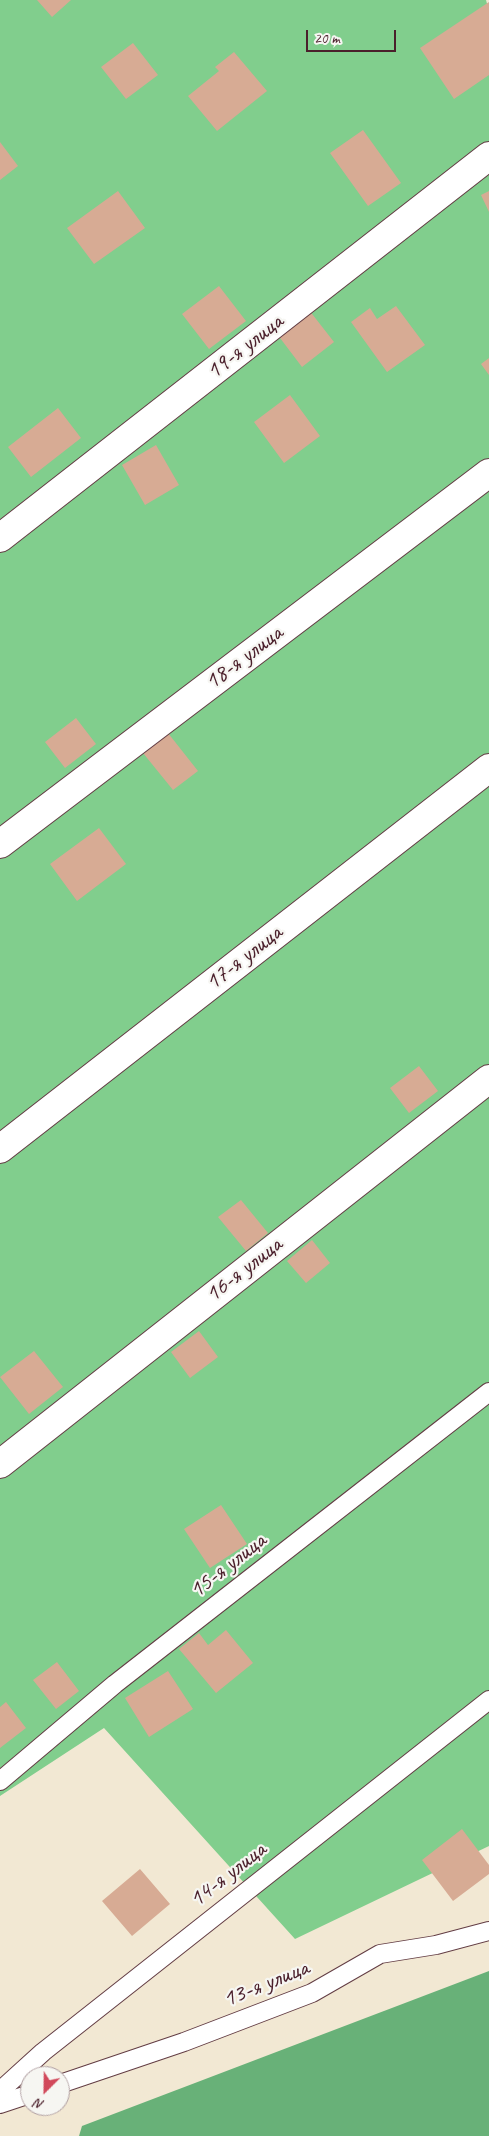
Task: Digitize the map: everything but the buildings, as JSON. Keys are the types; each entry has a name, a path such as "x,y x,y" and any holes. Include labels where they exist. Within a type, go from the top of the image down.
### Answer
{"street":[{"name":"19-я улица","path":"0,538 489,156"},
{"name":"18-я улица","path":"0,844 489,472"},
{"name":"17-я улица","path":"0,1149 489,768"},
{"name":"16-я улица","path":"0,1464 489,1078"}],"lane":[{"name":"15-я улица","path":"0,1782 115,1684 489,1392"},
{"name":"14-я улица","path":"0,2092 51,2046 489,1700"},
{"name":"13-я улица","path":"70,2081 184,2042 312,1993 380,1954 436,1945 489,1931"},
{"path":"0,2104 20,2097"}],"green space":[{"path":"0,0 486,0 489,11 489,1846 295,1939 104,1728 0,1796"},
{"path":"489,1971 489,2136 79,2136 82,2126"}]}
